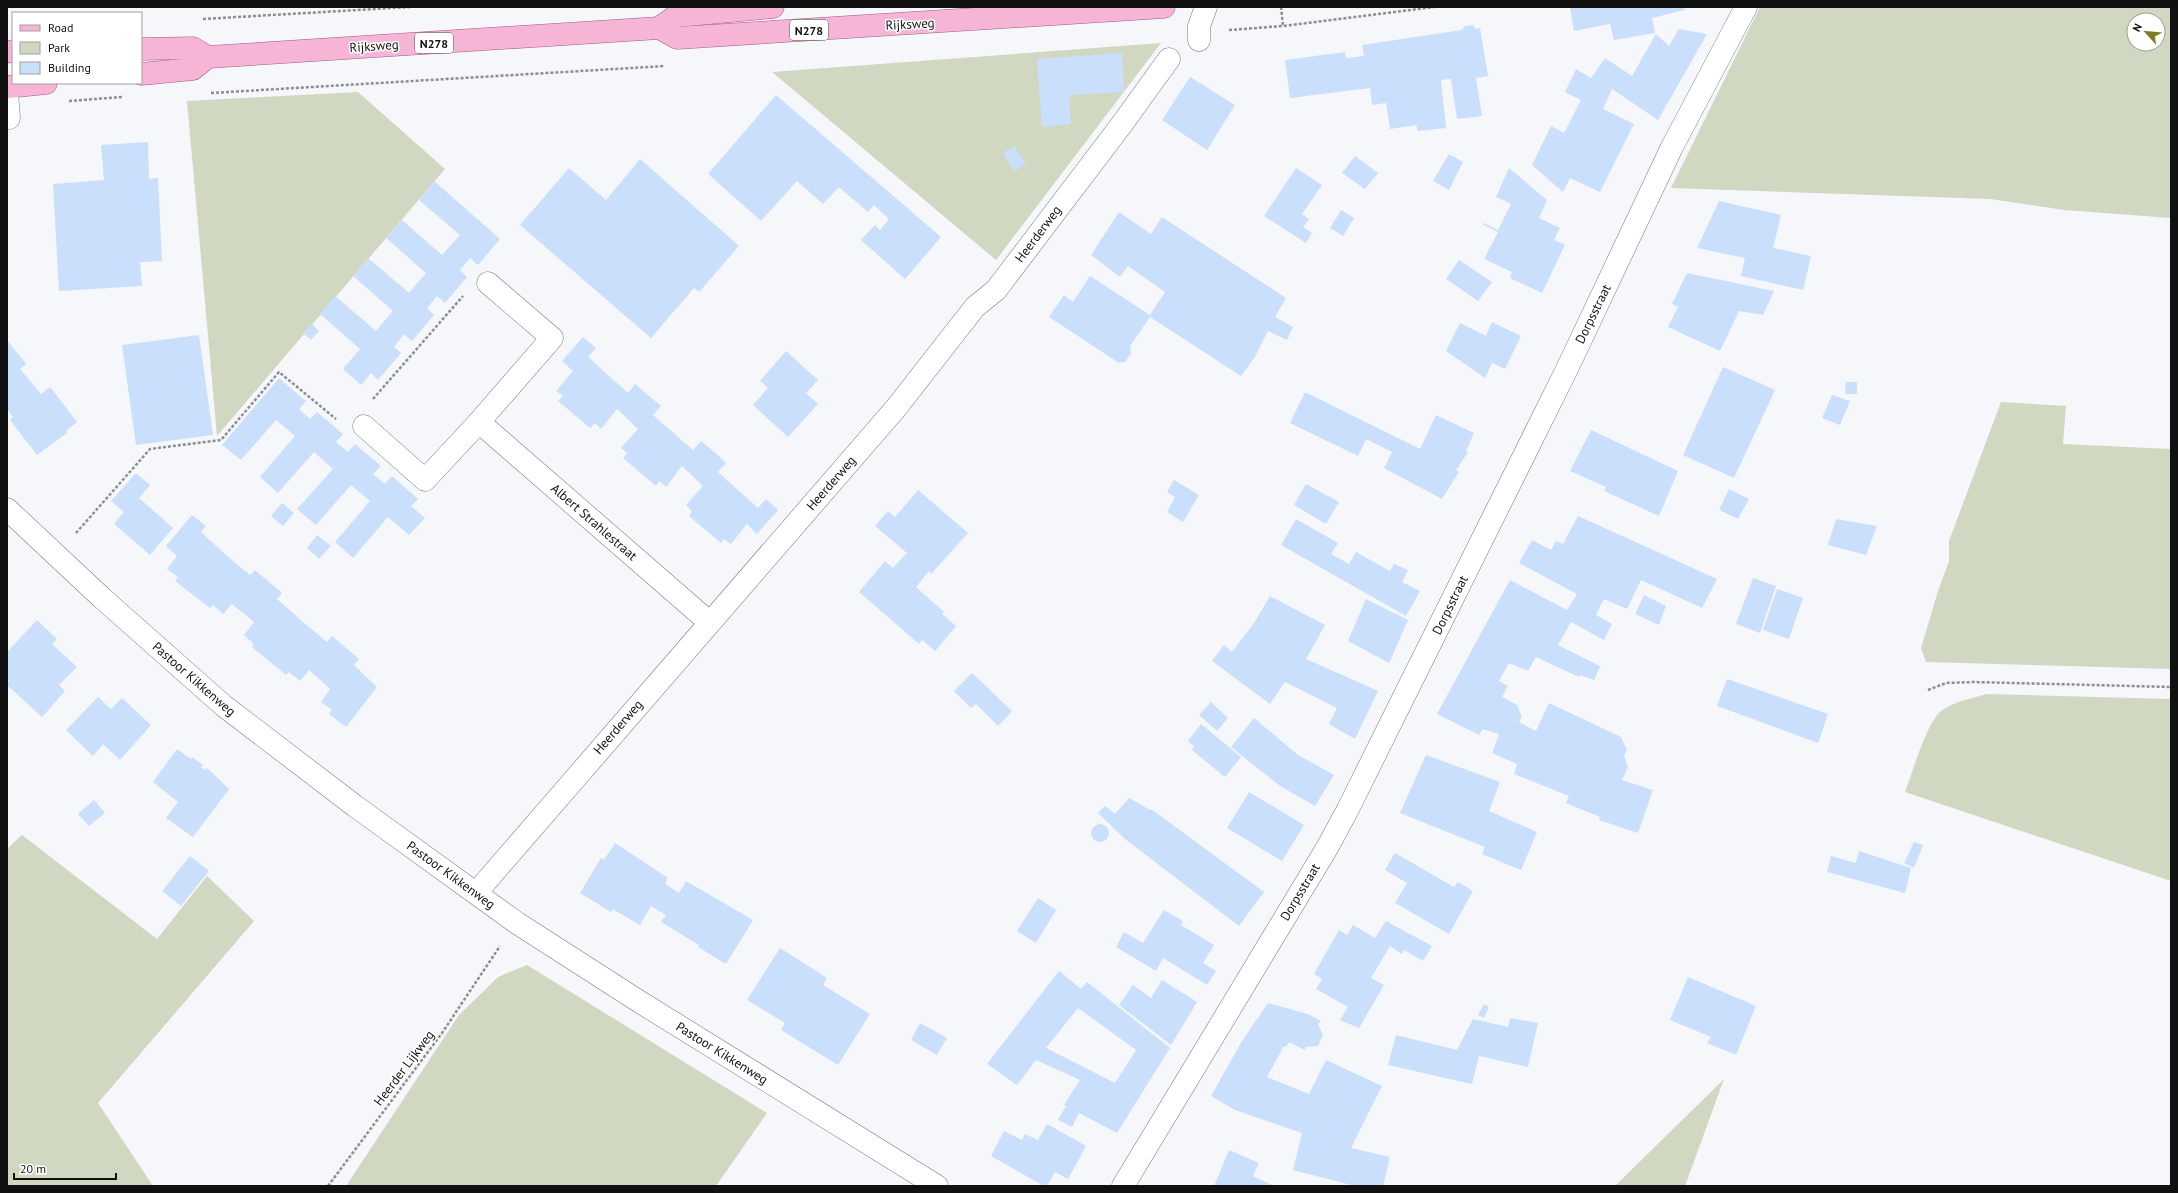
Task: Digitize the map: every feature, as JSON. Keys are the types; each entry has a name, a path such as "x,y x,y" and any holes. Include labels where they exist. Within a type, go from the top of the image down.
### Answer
{"main road":[{"path":"659,28 676,16 773,7"},
{"name":"Rijksweg","path":"208,57 659,28 677,38 1164,7"},
{"path":"142,49 193,48 208,57 193,69 142,74"},
{"path":"7,86 33,84"}],"street":[{"path":"1199,36 1199,26 1206,7"},
{"name":"Dorpsstraat","path":"1123,1186 1347,811 1567,369 1672,147 1746,7"},
{"name":"Heerderweg","path":"476,893 709,622 896,408 975,307 996,290 1122,124 1169,59"},
{"path":"7,93 9,118"},
{"path":"364,426 425,480 479,422 552,338 488,283"},
{"name":"Albert Strahlestraat","path":"479,422 709,622"},
{"name":"Pastoor Kikkenweg","path":"7,509 57,554 102,598 224,706 356,806 517,923 640,1002 937,1186"}],"path":[{"path":"196,20 410,7"},
{"path":"1281,7 1283,26"},
{"path":"1199,36 1434,7"},
{"path":"204,93 667,66"},
{"path":"62,101 130,96"},
{"path":"371,401 464,295"},
{"path":"57,554 150,450 221,440 279,372 341,424"},
{"path":"1928,690 1946,684 1974,682 2171,687"},
{"name":"Heerder Lijkweg","path":"328,1186 442,1033 491,958"}],"green space":[{"path":"1760,7 2171,7 2171,218 2064,210 1990,199 1671,188"},
{"path":"1161,43 996,260 772,72"},
{"path":"358,92 445,169 217,436 187,101"},
{"path":"2001,402 2066,406 2063,444 2171,449 2171,669 1926,662 1921,648 1938,591 1949,561 1949,541"},
{"path":"1987,694 2171,699 2171,881 1905,792 1923,741 1937,715 1947,707 1954,704"},
{"path":"22,835 157,939 207,876 254,921 98,1103 153,1186 7,1186 7,849"},
{"path":"527,965 767,1113 716,1186 346,1186 459,1015 498,977"},
{"path":"1724,1079 1685,1186 1615,1186"}],"building":[{"path":"1570,7 1684,7 1685,10 1652,18 1655,33 1614,40 1610,24 1574,31"},
{"path":"1473,25 1476,29 1480,28 1488,76 1476,78 1482,116 1457,119 1451,79 1441,80 1446,128 1418,131 1416,125 1390,129 1386,103 1372,105 1370,88 1290,98 1285,60 1345,52 1346,58 1364,56 1362,45 1462,30 1465,26"},
{"path":"1679,29 1707,34 1658,120 1612,89 1603,109 1634,124 1600,192 1570,178 1563,192 1532,165 1551,126 1564,133 1581,100 1565,92 1576,69 1591,78 1605,58 1632,76 1656,34 1669,46"},
{"path":"1122,53 1124,92 1069,95 1071,124 1042,127 1037,59"},
{"path":"1190,77 1235,105 1207,150 1162,120"},
{"path":"776,95 941,237 905,279 861,240 875,225 880,230 889,219 874,205 868,212 839,187 823,204 797,181 761,221 708,174"},
{"path":"148,142 149,179 158,178 162,261 140,262 142,286 59,291 53,184 104,180 101,145"},
{"path":"1014,146 1026,164 1014,171 1003,153"},
{"path":"1449,154 1463,162 1449,190 1433,181"},
{"path":"1355,156 1378,173 1365,189 1342,173"},
{"path":"640,159 739,246 699,292 694,288 651,338 520,225 569,168 606,200"},
{"path":"1296,168 1322,185 1302,214 1309,219 1303,227 1312,233 1306,243 1264,216"},
{"path":"1509,168 1547,200 1539,218 1560,228 1554,240 1565,245 1542,293 1510,278 1512,272 1484,259 1498,232 1482,224 1483,223 1498,230 1511,204 1496,197"},
{"path":"434,181 500,239 478,265 470,258 460,270 467,277 445,303 437,296 427,308 434,315 412,341 404,334 394,347 401,353 378,380 371,373 361,385 343,369 360,349 320,314 335,296 376,331 393,311 353,276 368,258 409,293 426,273 386,238 402,220 442,255 460,235 419,200"},
{"path":"1719,201 1781,215 1773,248 1811,256 1803,290 1741,276 1745,258 1697,248"},
{"path":"1341,210 1354,218 1343,236 1330,228"},
{"path":"1119,212 1151,234 1162,217 1286,298 1275,317 1293,327 1287,340 1268,331 1255,357 1241,376 1150,317 1130,346 1131,353 1125,362 1119,363 1049,317 1064,295 1073,302 1090,276 1150,315 1165,292 1128,266 1120,277 1091,255"},
{"path":"1459,260 1492,282 1478,301 1446,279"},
{"path":"1687,273 1774,291 1763,315 1739,311 1720,351 1668,327 1678,307 1672,304"},
{"path":"1492,322 1521,336 1505,369 1492,363 1485,378 1446,351 1460,323 1486,336"},
{"path":"312,324 319,331 311,340 303,333"},
{"path":"199,335 213,435 136,445 122,345"},
{"path":"583,337 596,348 588,357 628,393 635,384 661,406 653,415 693,450 701,441 714,452 726,463 718,472 758,508 766,499 778,510 757,534 747,524 731,544 724,539 721,543 689,516 692,511 686,505 703,486 682,466 666,487 659,481 656,486 623,458 627,453 621,448 638,429 617,409 601,429 595,423 590,428 558,401 563,396 556,391 573,371 562,361"},
{"path":"7,340 26,364 20,369 41,394 50,387 77,422 66,431 67,433 37,455 10,420 13,417 7,409"},
{"path":"786,351 818,380 806,393 818,404 788,437 753,405 768,388 760,381"},
{"path":"1723,367 1775,390 1734,478 1683,455"},
{"path":"279,378 306,401 299,409 310,419 317,412 343,434 336,442 348,452 355,444 381,466 373,474 385,484 392,476 418,499 411,506 425,518 409,535 388,517 353,558 335,542 370,501 351,485 316,525 297,509 333,469 314,452 278,493 260,477 295,436 276,420 241,460 222,445"},
{"path":"1846,382 1857,382 1857,394 1845,394"},
{"path":"1305,392 1420,449 1436,415 1474,433 1466,451 1468,452 1456,470 1459,472 1442,499 1384,468 1392,452 1366,439 1358,456 1290,423"},
{"path":"1832,395 1850,401 1840,425 1822,418"},
{"path":"1591,430 1678,471 1659,516 1604,491 1606,487 1570,471"},
{"path":"136,473 150,485 139,498 173,528 150,555 114,524 124,512 111,501"},
{"path":"1174,480 1199,495 1183,522 1167,512 1175,497 1167,492"},
{"path":"1306,484 1339,502 1326,524 1294,505"},
{"path":"1729,489 1749,499 1738,519 1719,510"},
{"path":"918,490 968,533 931,574 929,571 916,587 944,612 942,614 956,626 935,651 922,640 919,644 859,592 885,561 893,568 907,553 875,526 888,511 895,517"},
{"path":"282,503 294,513 283,526 271,516"},
{"path":"192,515 206,526 201,532 226,555 250,575 255,570 282,593 277,599 303,622 327,642 332,636 359,659 354,665 377,687 346,727 329,714 332,710 321,702 330,689 309,670 300,681 289,672 286,675 252,647 254,644 244,635 254,622 232,604 223,614 213,605 210,608 175,581 178,577 167,569 177,556 166,546"},
{"path":"1578,516 1717,579 1702,608 1641,580 1627,609 1604,599 1596,615 1612,624 1604,640 1571,622 1558,645 1600,666 1594,680 1580,675 1579,677 1536,657 1528,671 1509,663 1499,681 1508,686 1502,697 1517,705 1522,717 1519,722 1536,731 1549,703 1621,737 1627,750 1624,755 1628,767 1622,780 1653,790 1638,833 1599,820 1600,817 1566,803 1569,796 1514,774 1517,764 1492,753 1499,734 1483,729 1479,735 1437,714 1510,580 1567,610 1577,594 1519,563 1532,540 1551,550 1556,541 1563,544"},
{"path":"1296,519 1338,543 1331,554 1349,564 1356,552 1390,571 1394,564 1408,570 1402,582 1420,591 1406,616 1281,545"},
{"path":"1836,519 1877,526 1866,555 1828,545"},
{"path":"317,535 331,546 319,559 307,548"},
{"path":"1753,578 1776,586 1760,633 1736,624"},
{"path":"1777,589 1803,598 1789,639 1763,630"},
{"path":"1644,595 1666,606 1659,625 1635,614"},
{"path":"1270,596 1325,625 1306,659 1378,691 1355,739 1329,724 1337,708 1285,682 1270,704 1212,661 1224,645 1232,652 1254,623"},
{"path":"1366,599 1408,620 1389,663 1348,641"},
{"path":"37,620 57,639 52,644 77,667 59,685 65,691 42,717 7,685 9,681 7,679 7,652"},
{"path":"972,673 1012,711 998,726 976,704 971,708 954,691"},
{"path":"1727,679 1828,714 1818,743 1717,706"},
{"path":"98,697 111,709 122,698 151,725 120,760 103,744 93,756 66,730"},
{"path":"1211,702 1228,718 1217,731 1199,715"},
{"path":"1254,718 1298,755 1334,775 1315,806 1280,786 1231,747"},
{"path":"1201,724 1241,757 1225,777 1192,750 1194,747 1188,741"},
{"path":"177,749 203,765 201,767 205,770 207,768 229,789 193,837 166,818 178,802 153,782"},
{"path":"1426,755 1500,782 1489,811 1537,832 1521,870 1482,854 1485,847 1400,813"},
{"path":"1249,792 1304,825 1282,861 1227,828"},
{"path":"1129,798 1150,810 1151,809 1264,892 1239,926 1125,839 1098,813 1105,806 1115,814"},
{"path":"94,800 105,813 89,826 78,814"},
{"path":"1100,824 1106,827 1109,833 1106,839 1100,842 1094,839 1091,833 1094,827"},
{"path":"1914,842 1923,845 1914,868 1904,863"},
{"path":"615,843 668,878 665,884 679,893 686,881 753,920 726,964 698,947 699,945 661,922 666,915 651,906 640,925 613,909 611,912 580,893 601,858 604,860"},
{"path":"1859,851 1911,868 1905,893 1827,872 1831,856 1856,863"},
{"path":"1395,853 1454,887 1458,882 1473,891 1449,934 1395,903 1407,883 1385,870"},
{"path":"190,856 209,871 181,906 162,891"},
{"path":"1038,898 1056,910 1036,943 1017,931"},
{"path":"1164,910 1183,921 1181,925 1214,945 1203,963 1216,971 1207,985 1163,958 1156,971 1116,947 1124,932 1143,943"},
{"path":"1386,921 1432,946 1423,961 1404,950 1402,954 1390,946 1371,978 1384,985 1359,1028 1340,1020 1348,1007 1316,989 1322,979 1314,974 1339,930 1347,935 1353,925 1375,938"},
{"path":"780,948 827,978 823,985 870,1014 838,1065 781,1030 785,1023 747,1000"},
{"path":"1059,971 1081,989 1087,982 1170,1048 1117,1133 1079,1113 1072,1127 1058,1120 1066,1106 1064,1105 1080,1080 1036,1060 1017,1085 987,1064","holes":["1078,1008 1136,1050 1115,1083 1046,1048"]},
{"path":"1688,977 1756,1006 1736,1055 1707,1043 1711,1037 1670,1020"},
{"path":"1162,980 1197,1002 1171,1045 1119,1005 1133,985 1151,998"},
{"path":"1268,1003 1308,1014 1321,1021 1318,1024 1323,1035 1318,1046 1306,1047 1305,1050 1289,1042 1286,1047 1284,1046 1267,1077 1309,1094 1326,1060 1382,1086 1351,1148 1390,1157 1383,1186 1355,1186 1293,1170 1302,1133 1235,1110 1211,1096 1242,1041"},
{"path":"1484,1004 1489,1007 1484,1018 1478,1015"},
{"path":"1510,1018 1538,1023 1528,1067 1479,1056 1472,1084 1388,1065 1396,1035 1457,1050 1473,1019 1508,1027"},
{"path":"920,1023 947,1038 937,1055 911,1040"},
{"path":"1047,1124 1086,1146 1068,1179 1055,1172 1047,1186 1044,1186 991,1156 1004,1131 1022,1140 1025,1134 1038,1140"},
{"path":"1229,1150 1259,1163 1253,1176 1274,1186 1214,1186"}]}
